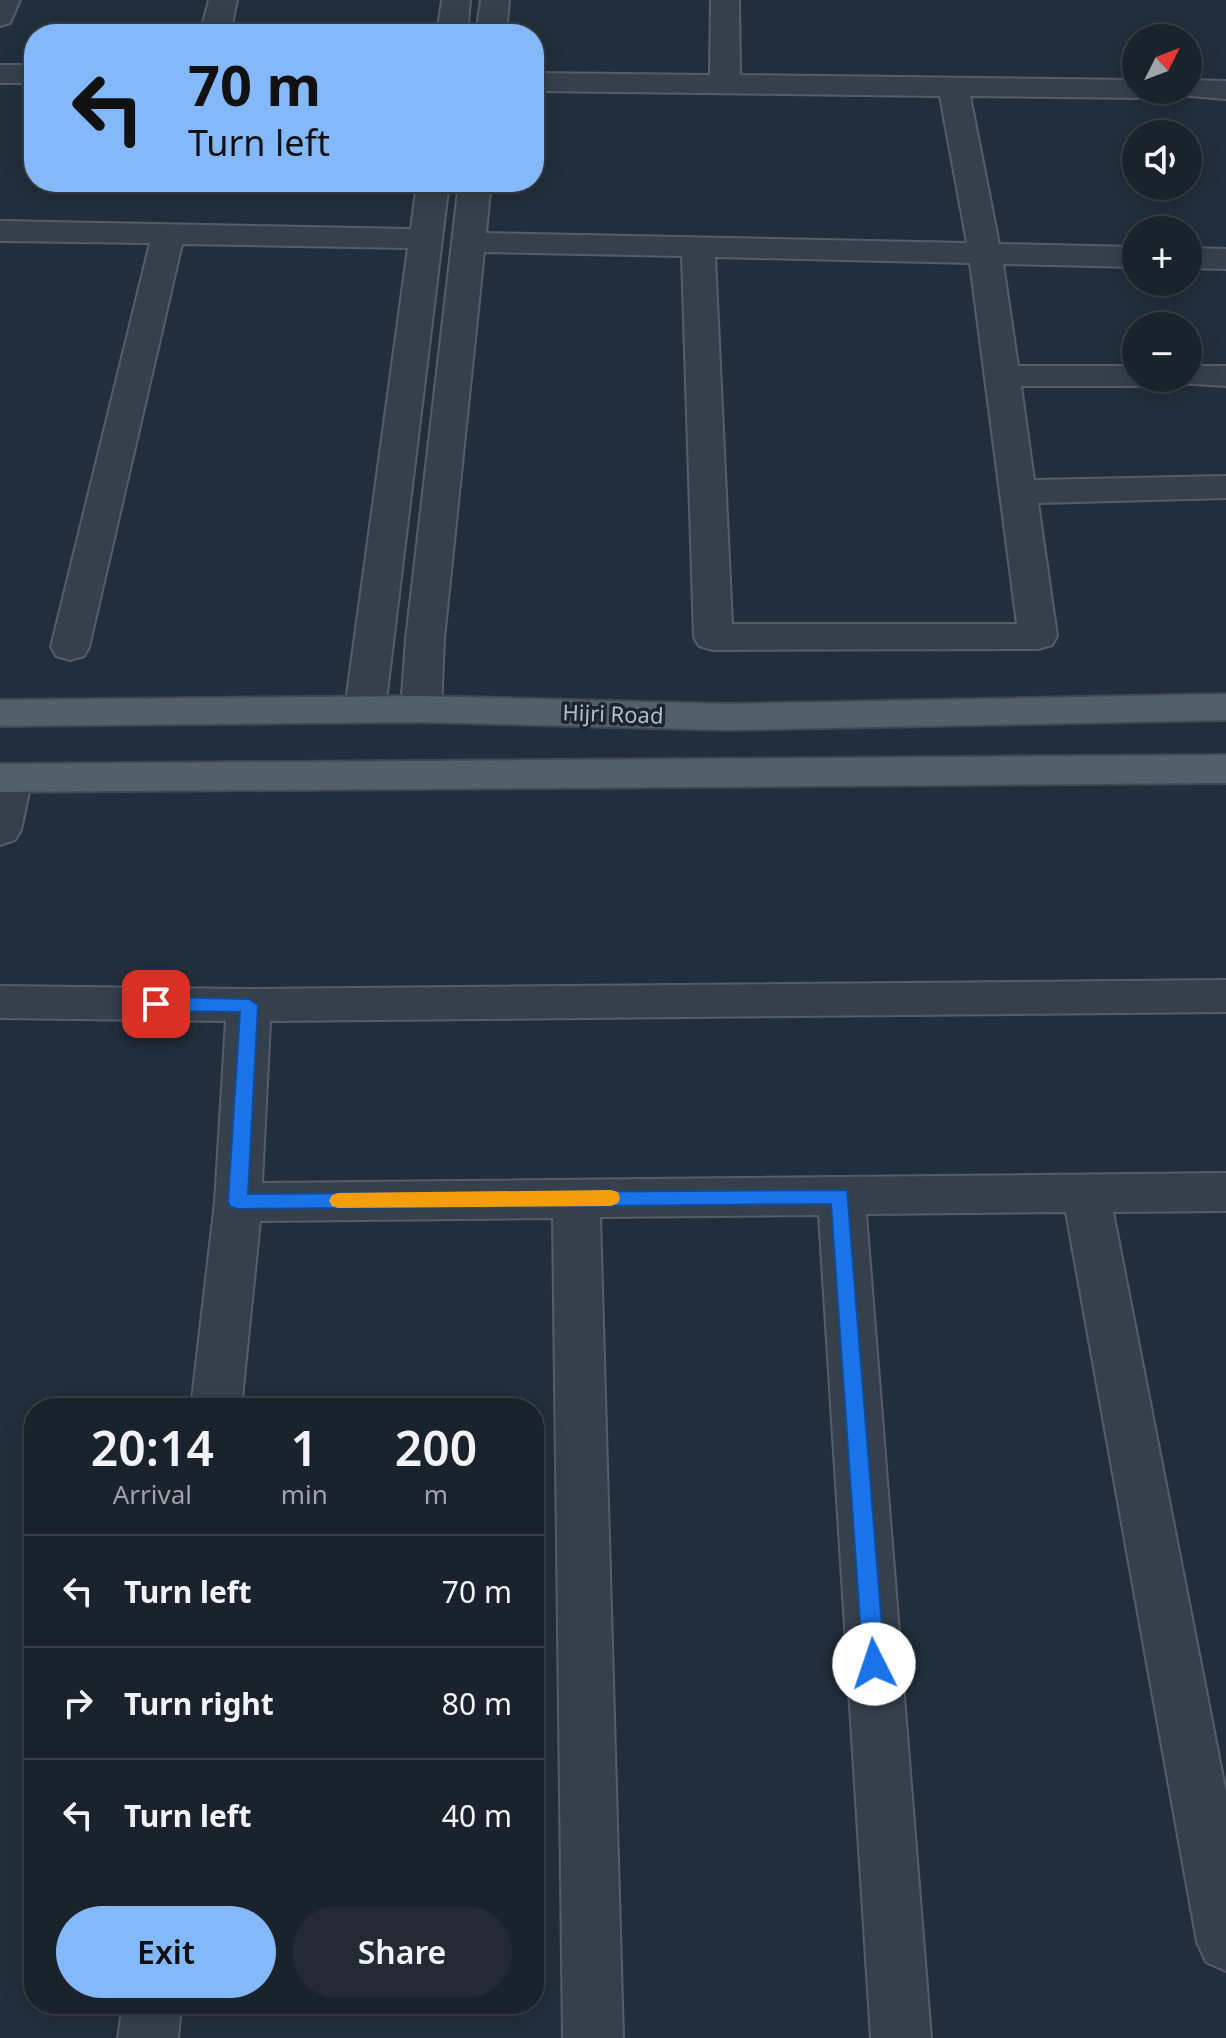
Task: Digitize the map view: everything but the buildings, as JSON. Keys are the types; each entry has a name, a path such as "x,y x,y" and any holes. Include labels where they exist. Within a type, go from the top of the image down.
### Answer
{"main road":[{"name":"Hijri Road","path":"0,713 421,709 727,717 1226,707"},
{"path":"6,778 1226,769"}],"street":[{"path":"0,17 6,0"},
{"path":"217,24 223,0"},
{"path":"453,24 456,0"},
{"path":"492,24 495,0"},
{"path":"725,0 725,84"},
{"path":"0,74 24,74"},
{"path":"544,82 1122,89"},
{"path":"698,247 713,637 1038,636 985,254 953,87"},
{"path":"1202,89 1226,90"},
{"path":"365,709 432,192"},
{"path":"421,709 425,639 474,192"},
{"path":"0,231 426,239"},
{"path":"70,647 168,234"},
{"path":"469,242 1122,257"},
{"path":"1202,258 1226,259"},
{"path":"1002,376 1122,376"},
{"path":"1202,376 1226,376"},
{"path":"1018,492 1226,487"},
{"path":"375,637 425,639"},
{"path":"0,830 6,778"},
{"path":"0,1002 249,1005 1226,996"},
{"path":"217,1398 238,1202 249,1005"},
{"path":"238,1202 1226,1192"},
{"path":"1086,1193 1226,1942"},
{"path":"841,1196 901,2038"},
{"path":"576,1198 593,2038"},
{"path":"148,2038 151,2014"}],"slow traffic":[{"path":"338,1201 611,1198"}],"route":[{"path":"156,1004 249,1005 238,1202 841,1196 874,1664"}]}
